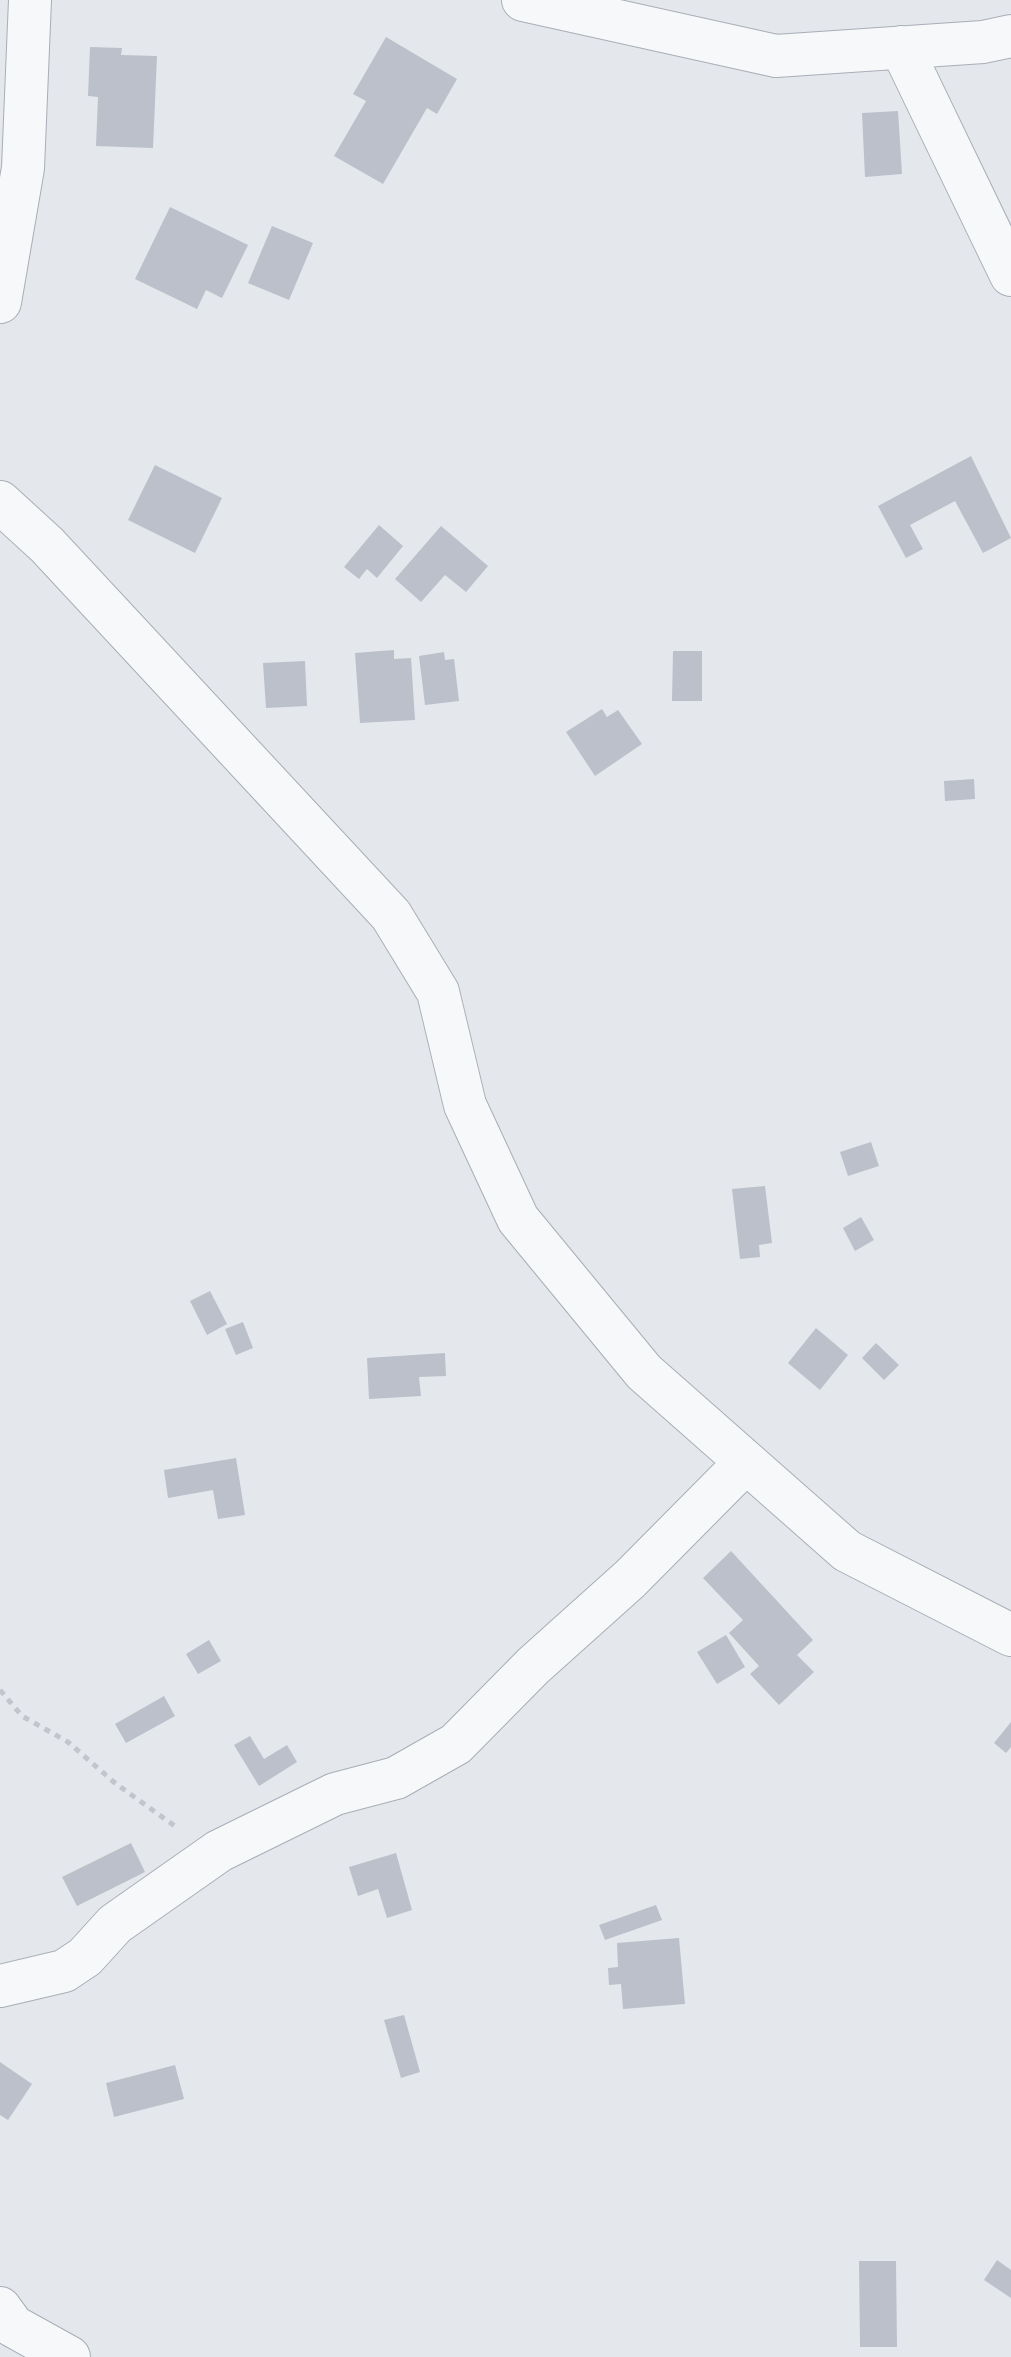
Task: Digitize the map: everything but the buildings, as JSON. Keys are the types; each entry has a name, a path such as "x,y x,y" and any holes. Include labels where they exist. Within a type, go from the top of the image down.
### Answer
{"street":[{"path":"0,302 23,168 30,0"},
{"path":"523,0 776,56 983,42 1011,36"},
{"path":"901,47 1011,275"},
{"path":"0,502 47,545 391,915 438,992 465,1105 518,1219 644,1372 847,1551 1011,1635"},
{"path":"0,1986 64,1971 85,1957 115,1924 219,1851 335,1794 396,1778 456,1744 533,1666 630,1579 746,1462"},
{"path":"0,2308 13,2326 69,2357"}],"path":[{"path":"0,1690 22,1716 68,1742 161,1819 219,1851"}]}
